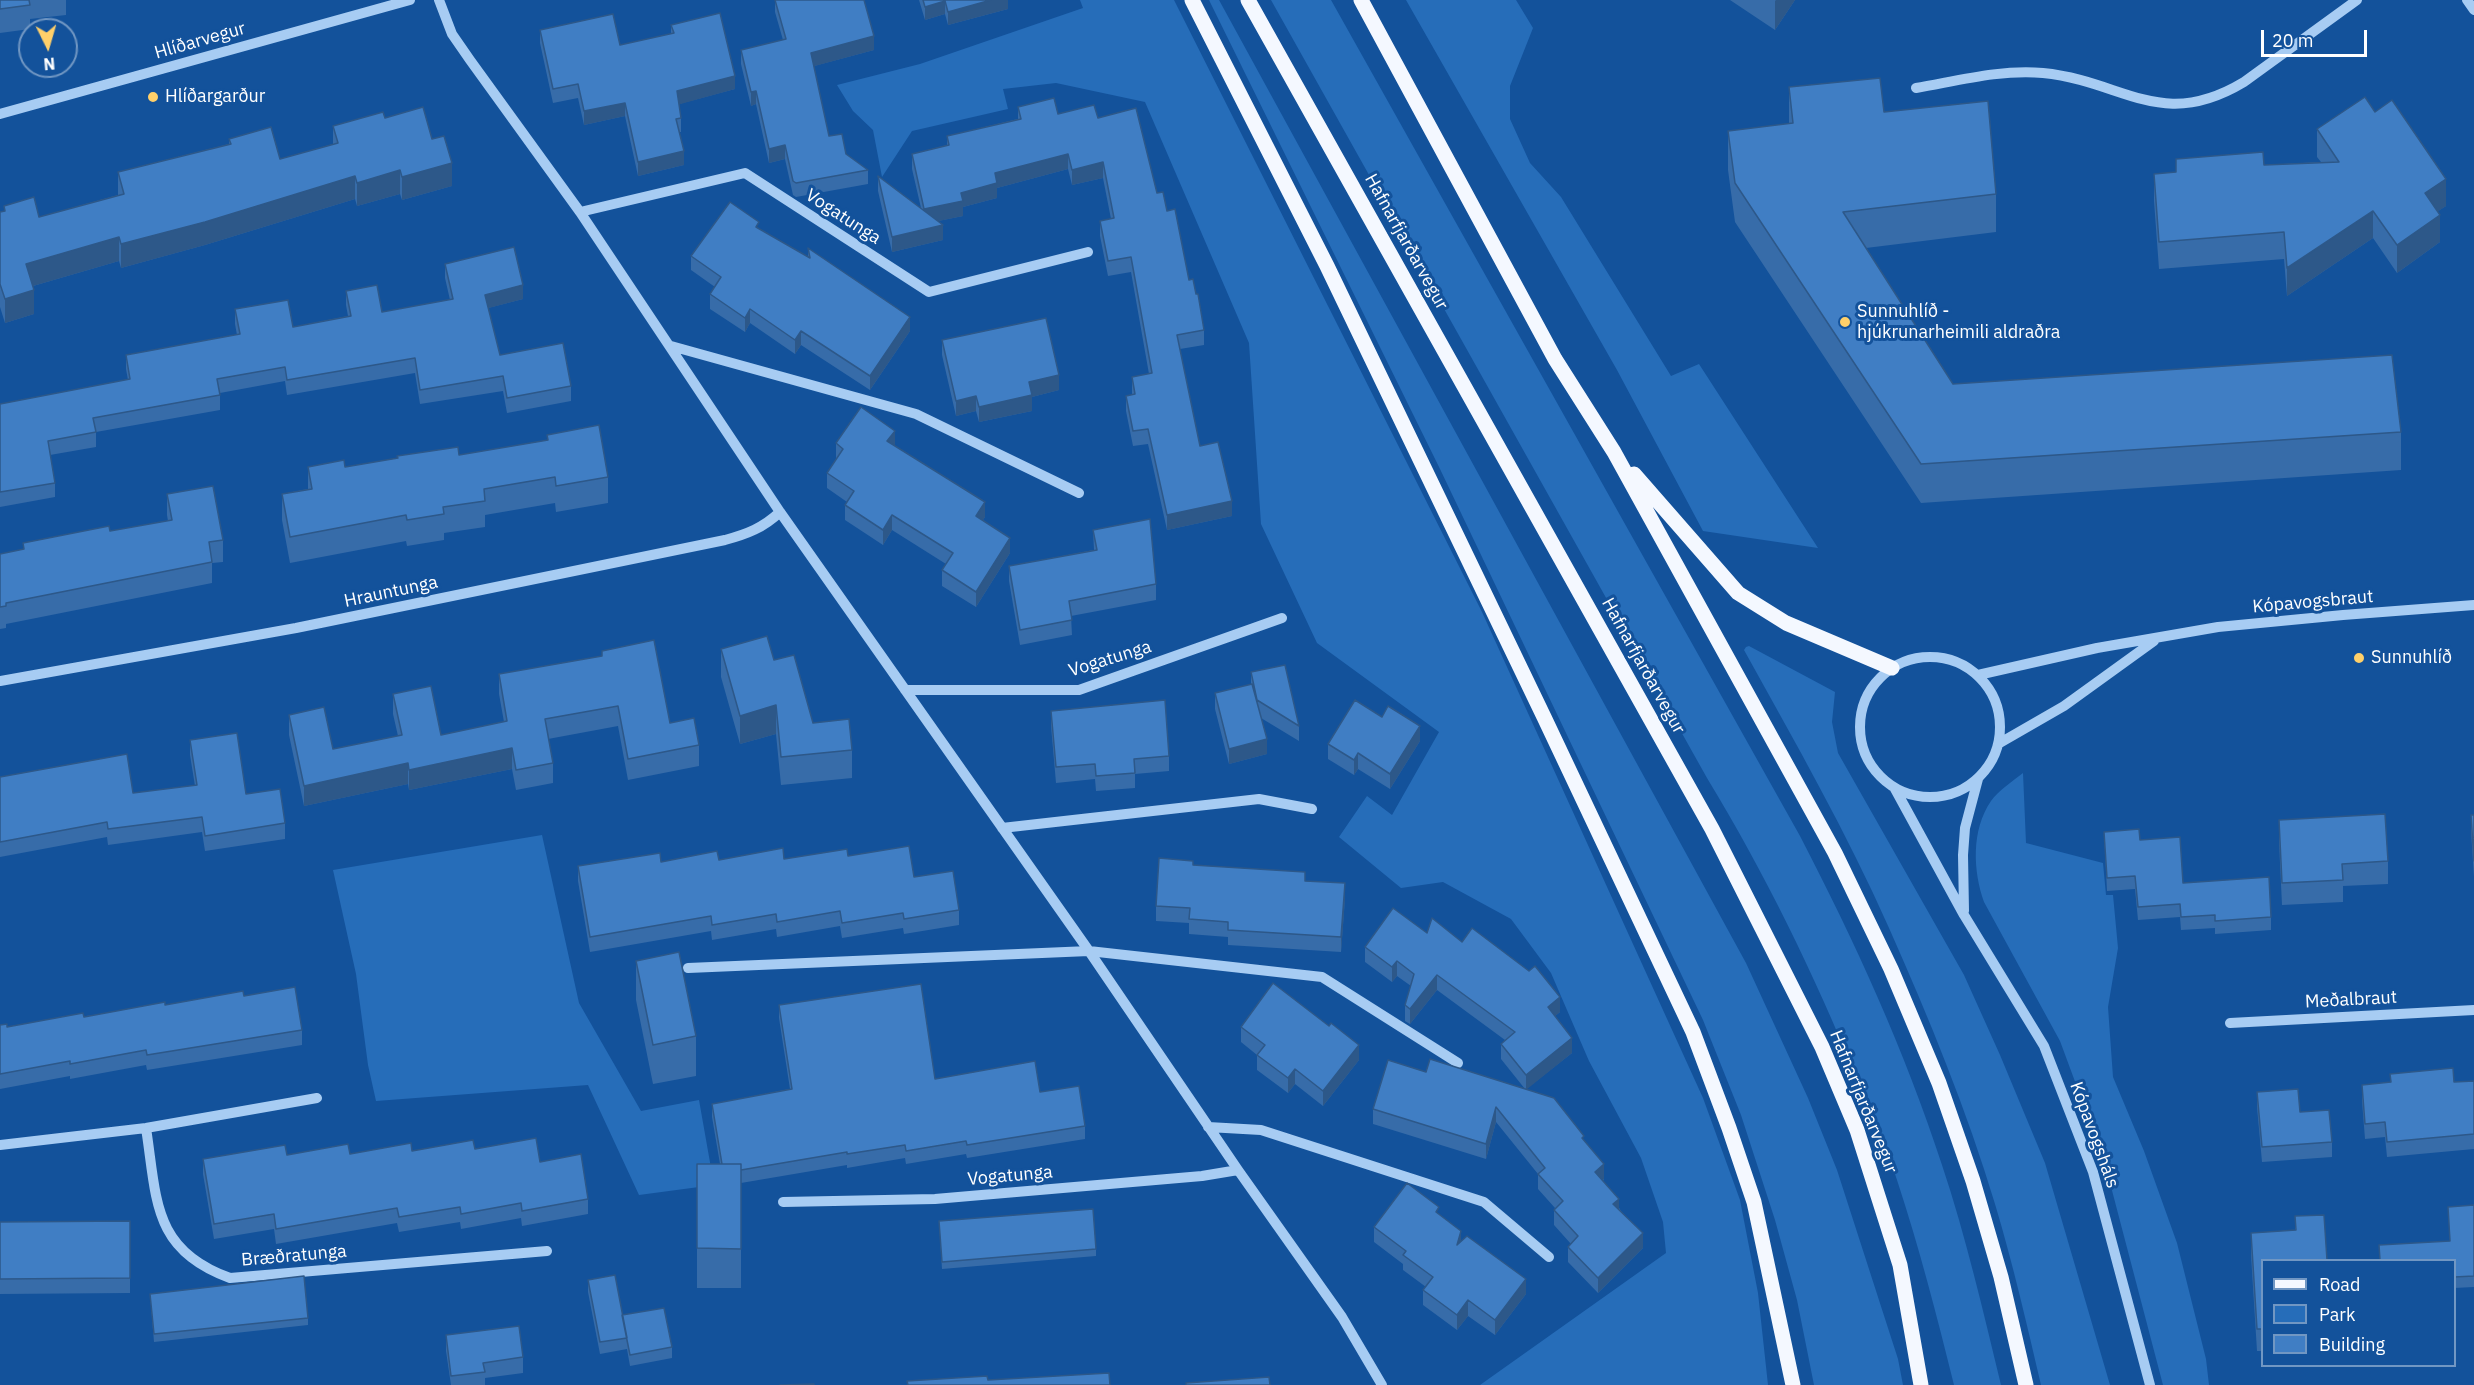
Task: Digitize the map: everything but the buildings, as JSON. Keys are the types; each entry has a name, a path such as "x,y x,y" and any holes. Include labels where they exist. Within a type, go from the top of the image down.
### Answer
{"main road":[{"path":"1192,0 1327,266 1693,1032 1730,1128 1754,1202 1793,1385"},
{"name":"Hafnarfjarðarvegur","path":"1248,0 1712,829 1822,1047 1857,1131 1900,1265 1922,1385"},
{"path":"1361,0 1555,359 1614,452 1835,853 1890,969 1939,1083 2001,1277 2026,1385"},
{"path":"1614,452 1738,593 1786,623 1892,668"}],"street":[{"name":"Hlíðarvegur","path":"0,114 410,0"},
{"path":"439,0 458,43 580,212 780,512 1089,951 1208,1127 1342,1317 1382,1385"},
{"path":"1916,88 1998,75 2039,73 2064,75 2093,82 2140,100 2160,104 2202,101 2224,94 2244,82 2357,0"},
{"path":"2467,0 2474,10"},
{"name":"Vogatunga","path":"580,212 745,174 929,292 1088,252"},
{"path":"671,346 916,414 1078,493"},
{"name":"Hrauntunga","path":"0,681 296,628 725,540 751,533 767,525 780,512"},
{"name":"Kópavogsbraut","path":"1978,675 2097,648 2218,627 2474,605"},
{"name":"Vogatunga","path":"905,690 1079,690 1282,618"},
{"name":"Kópavogsbraut","path":"1998,744 2064,706 2157,639"},
{"path":"1936,657 1959,663 1978,675 1990,690 1998,707 2001,725 1998,744 1990,763 1978,779 1959,791 1937,796 1915,795 1894,787 1876,771 1864,751 1860,728 1863,704 1874,684 1892,668 1913,658 1936,657"},
{"path":"1964,915 1965,828 1978,779"},
{"name":"Kópavogsháls","path":"1894,787 1964,915 2044,1046 2093,1172 2150,1385"},
{"path":"1002,828 1259,799 1312,809"},
{"path":"688,968 1089,951 1322,977 1458,1063"},
{"name":"Meðalbraut","path":"2230,1023 2474,1010"},
{"path":"0,1145 146,1128 317,1098"},
{"path":"1208,1127 1261,1130 1484,1202 1549,1257"},
{"name":"Bræðratunga","path":"146,1128 160,1218 168,1234 192,1260 210,1271 230,1278 547,1251"},
{"name":"Vogatunga","path":"783,1202 935,1199 1202,1176 1238,1170"}],"green space":[{"path":"1080,0 1174,0 1482,612 1703,1098 1740,1200 1758,1293 1768,1385 1480,1385 1666,1253 1663,1222 1641,1158 1589,1061 1551,973 1511,919 1443,882 1401,888 1339,837 1367,796 1392,815 1439,732 1317,643 1261,524 1249,343 1145,102 1056,83 1003,89 1008,109 912,131 882,177 873,130 853,111 837,85 920,64 1083,8"},
{"path":"1209,0 1219,0 1746,963 1808,1098 1837,1170 1898,1359 1903,1385 1814,1385 1797,1300 1775,1220 1741,1115 1703,1020 1440,469"},
{"path":"1271,0 1331,0 1800,836 1878,998 1928,1122 1959,1219 2001,1385 1954,1385 1920,1256 1893,1167 1841,1040 1788,926 1729,814"},
{"path":"1406,0 1516,0 1533,28 1510,86 1510,119 1530,163 1561,197 1671,376 1699,364 1818,548 1703,531 1617,370"},
{"path":"1749,646 1835,692 1832,722 1838,753 1964,975 2045,1163 2110,1385 2041,1385 1995,1204 1946,1065 1873,893 1820,788 1744,650"},
{"path":"2023,773 2026,843 2103,863 2106,895 2113,895 2118,948 2108,1007 2113,1077 2144,1151 2177,1243 2206,1359 2209,1385 2163,1385 2104,1160 2060,1041 1984,902 1980,890 1976,851 1980,825 1994,797"},
{"path":"542,835 579,1003 641,1111 699,1100 714,1185 639,1195 588,1085 376,1101 368,1065 356,974 333,870"}],"place":[{"name":"Hlíðargarður","path":"153,97"},
{"name":"Sunnuhlíð - hjúkrunarheimili aldraðra","path":"1845,322"},
{"name":"Sunnuhlíð","path":"2359,658"}]}
